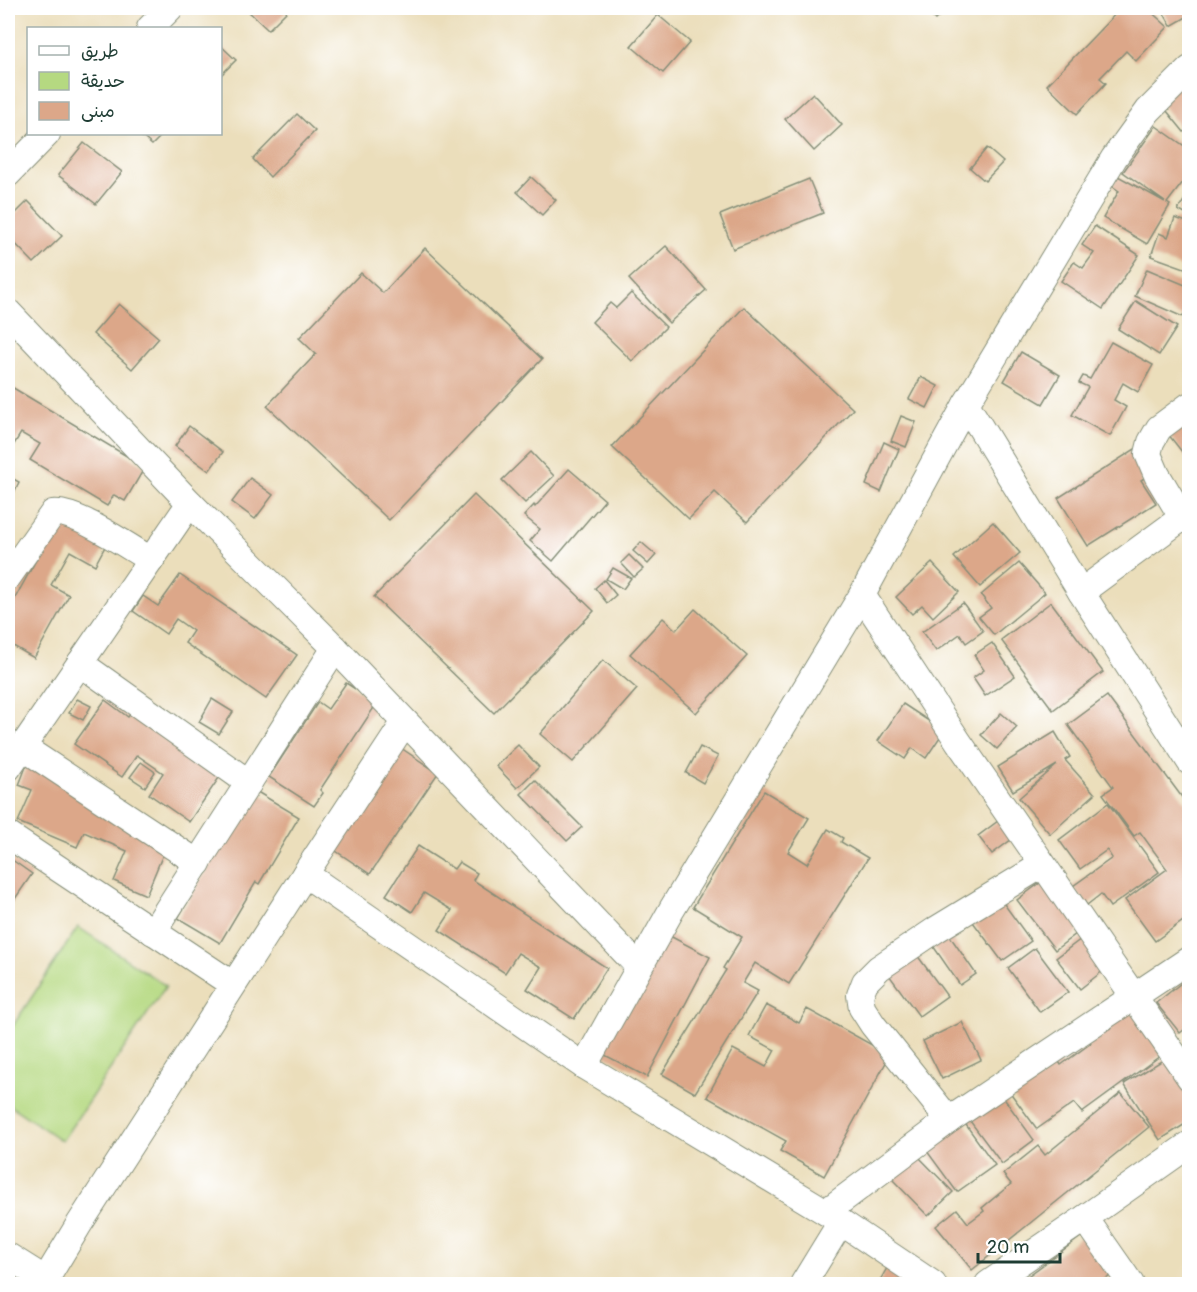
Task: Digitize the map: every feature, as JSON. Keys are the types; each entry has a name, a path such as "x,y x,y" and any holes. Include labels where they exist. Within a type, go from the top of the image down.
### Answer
{"street":[{"path":"151,27 170,8"},
{"path":"584,1066 639,967 862,595 966,404 1114,158 1148,111 1190,69"},
{"path":"8,174 46,135"},
{"path":"8,312 190,503 335,648 639,967"},
{"path":"966,404 1081,592 1190,762"},
{"path":"1081,592 1186,515 1157,475 1148,454 1151,442 1159,428 1190,405"},
{"path":"8,768 190,503"},
{"path":"8,576 53,513 61,512 82,520 151,560"},
{"path":"862,595 1042,865 1190,1078"},
{"path":"153,932 335,648"},
{"path":"80,663 249,783"},
{"path":"8,1256 44,1282 232,984 405,722"},
{"path":"21,746 198,863"},
{"path":"8,835 232,984"},
{"path":"950,1119 873,1025 862,1008 860,995 865,982 879,968 937,929 1042,865"},
{"path":"305,874 584,1066 833,1217 933,1284"},
{"path":"803,1284 833,1217 950,1119 1190,959"},
{"path":"988,1284 1190,1144"},
{"path":"1084,1218 1131,1284"}],"green space":[{"path":"78,927 166,986 62,1141 8,1104 8,1033"}],"building":[{"path":"245,8 290,8 268,30"},
{"path":"923,8 948,8 935,20"},
{"path":"1121,8 1147,8 1168,27 1136,61 1126,51 1100,78 1106,83 1077,114 1047,85"},
{"path":"1161,8 1190,8 1190,15 1171,26"},
{"path":"658,15 690,42 663,73 631,46"},
{"path":"222,47 236,60 222,74"},
{"path":"1190,75 1190,128 1184,132 1158,100"},
{"path":"813,93 842,125 814,151 785,119"},
{"path":"297,114 315,131 270,177 253,159"},
{"path":"1156,126 1190,150 1190,173 1167,203 1170,205 1147,244 1103,218 1119,191 1112,186 1118,176 1165,202 1123,172"},
{"path":"140,135 162,135 152,145"},
{"path":"84,143 122,172 96,204 58,175"},
{"path":"987,148 1003,162 985,181 970,168"},
{"path":"531,177 556,200 542,215 517,192"},
{"path":"809,179 823,213 733,249 720,215"},
{"path":"1190,191 1190,217 1178,210"},
{"path":"28,201 62,236 34,263 8,236 8,221"},
{"path":"1175,218 1190,223 1190,270 1151,256 1159,233 1168,237"},
{"path":"1095,226 1139,255 1103,309 1061,281 1074,262 1083,268 1094,253 1082,245"},
{"path":"666,246 706,290 669,323 629,279"},
{"path":"425,248 542,359 389,520 267,406 316,354 299,338 361,273 383,293"},
{"path":"1147,269 1190,287 1190,301 1183,317 1135,296"},
{"path":"631,293 666,327 632,361 592,322 610,303 616,308"},
{"path":"1136,301 1177,327 1159,355 1118,329"},
{"path":"119,304 159,338 132,369 93,334"},
{"path":"744,307 853,409 747,522 715,492 689,519 612,447"},
{"path":"1111,342 1153,365 1138,392 1123,383 1114,400 1126,407 1110,436 1072,415 1088,387 1079,383 1083,376 1090,379"},
{"path":"1021,352 1060,375 1043,404 1004,381"},
{"path":"921,377 938,386 927,408 909,399"},
{"path":"10,386 145,467 125,501 114,495 107,506 30,460 40,444 21,433 13,446 8,442 8,390"},
{"path":"1190,409 1190,462 1164,429"},
{"path":"901,416 916,422 906,447 891,441"},
{"path":"189,426 223,452 209,471 175,446"},
{"path":"884,442 899,449 881,492 866,485"},
{"path":"1135,449 1151,474 1141,480 1156,503 1088,546 1058,498"},
{"path":"531,452 554,476 525,503 502,480"},
{"path":"569,469 605,500 553,561 530,541 540,529 524,516"},
{"path":"8,476 19,482 8,505"},
{"path":"250,478 273,495 255,519 232,502"},
{"path":"474,495 594,611 494,713 374,597"},
{"path":"67,504 114,530 95,565 70,551 51,585 69,595 34,658 8,643 8,611"},
{"path":"993,522 1020,553 980,587 954,557"},
{"path":"641,542 656,555 648,564 633,551"},
{"path":"629,555 643,569 634,577 621,563"},
{"path":"932,563 959,592 933,617 922,605 912,614 896,597"},
{"path":"1019,563 1045,593 994,635 979,617 991,608 981,595"},
{"path":"613,568 631,578 623,589 606,579"},
{"path":"180,575 297,655 266,699 185,643 193,631 176,619 166,634 133,611 143,596 158,606"},
{"path":"604,580 616,595 607,603 595,588"},
{"path":"1051,602 1103,672 1053,710 1001,640"},
{"path":"963,603 983,631 966,643 960,634 936,651 922,632"},
{"path":"695,609 747,656 696,713 630,654 663,618 676,630"},
{"path":"992,643 1015,676 985,696 973,678 984,670 974,655"},
{"path":"603,660 637,689 573,762 540,734"},
{"path":"346,683 377,703 320,790 323,793 314,806 269,777 318,702 328,709"},
{"path":"1107,696 1190,808 1190,916 1155,941 1125,900 1167,869 1140,832 1134,836 1103,794 1113,787 1068,725"},
{"path":"77,699 91,706 83,720 69,713"},
{"path":"212,699 233,712 219,734 199,722"},
{"path":"105,700 128,717 133,711 223,772 189,822 149,794 163,773 137,755 122,777 74,744"},
{"path":"903,704 944,731 926,758 912,748 905,759 878,741"},
{"path":"1001,713 1017,727 997,749 981,735"},
{"path":"1055,732 1070,757 1065,760 1095,794 1050,834 1019,798 1057,765 1013,791 998,767"},
{"path":"518,745 539,767 517,788 496,766"},
{"path":"398,746 438,773 370,874 330,847"},
{"path":"700,747 718,756 703,783 686,773"},
{"path":"29,759 171,835 146,895 114,881 127,851 84,832 77,847 18,822 32,790 19,785"},
{"path":"141,762 155,772 145,787 130,777"},
{"path":"535,780 582,827 567,841 521,794"},
{"path":"254,790 299,817 259,884 256,882 220,943 178,918"},
{"path":"764,791 809,818 788,852 807,864 828,829 843,838 841,842 868,858 789,984 755,963 743,983 758,991 695,1093 662,1074 726,970 723,968 742,937 693,907"},
{"path":"1108,803 1159,872 1110,907 1101,894 1087,905 1073,886 1112,858 1107,850 1080,869 1059,840"},
{"path":"1002,818 1016,836 992,854 978,836"},
{"path":"418,846 454,869 459,862 477,873 473,880 607,968 574,1019 527,989 541,967 518,953 505,973 439,930 452,910 424,893 412,912 386,895"},
{"path":"8,857 32,874 8,909"},
{"path":"1044,880 1081,930 1055,950 1017,900"},
{"path":"999,897 1031,941 1002,961 970,918"},
{"path":"947,932 976,974 960,985 931,943"},
{"path":"668,935 710,957 647,1077 597,1051"},
{"path":"1085,936 1109,966 1080,989 1056,958"},
{"path":"1035,948 1068,992 1040,1012 1008,968"},
{"path":"917,955 947,996 919,1016 889,975"},
{"path":"1190,976 1190,1025 1180,1033 1156,1003"},
{"path":"766,1005 799,1023 807,1009 890,1055 824,1176 780,1151 786,1141 707,1097 733,1049 766,1067 775,1050 749,1036"},
{"path":"1130,1006 1164,1053 1082,1113 1074,1103 1037,1129 1009,1091 1058,1060 1061,1065 1091,1043 1087,1037"},
{"path":"962,1022 981,1060 942,1079 923,1041"},
{"path":"1171,1055 1190,1084 1190,1121 1160,1140 1124,1084"},
{"path":"1000,1093 1034,1140 1002,1164 967,1117"},
{"path":"1121,1093 1149,1127 972,1270 936,1226 957,1209 968,1223 984,1211 982,1208 1011,1184 1003,1174 1038,1146 1045,1155"},
{"path":"956,1111 995,1165 957,1192 918,1139"},
{"path":"917,1155 953,1192 928,1216 892,1179"},
{"path":"1085,1234 1114,1273 1099,1284 1017,1284"},
{"path":"887,1268 912,1284 878,1284"}]}
